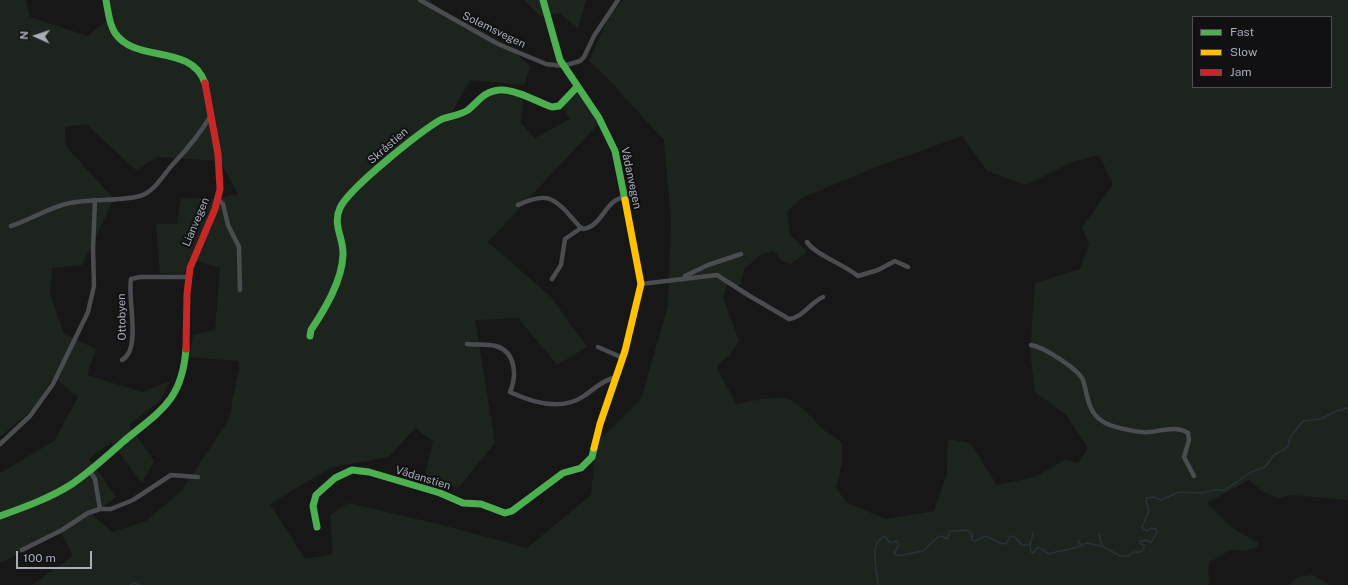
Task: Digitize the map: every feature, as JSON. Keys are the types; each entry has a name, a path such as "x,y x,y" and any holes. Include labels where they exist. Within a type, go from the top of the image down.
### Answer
{"street":[{"name":"Lianvegen","path":"0,516 54,494 73,483 155,417 168,405 176,392 186,359 188,277 194,256 218,199 219,168 205,85 198,71 182,59 138,48 124,42 116,34 112,27 106,0"},
{"name":"Solemsvegen","path":"420,0 498,44 546,64 564,66"},
{"name":"Vådanvegen","path":"543,0 553,39 564,66 612,142 641,284 623,358 600,424 592,457"},
{"path":"564,66 584,57 594,36 618,0"},
{"name":"Skråstien","path":"310,336 311,330 333,288 341,266 343,250 336,220 340,204 349,194 419,134 443,119 466,111 479,98 487,93 500,90 510,91 552,107 559,106 577,86"},
{"path":"11,226 69,203 140,196 151,190 188,150 203,130 210,117"},
{"path":"518,205 535,197 552,199 565,210 581,228"},
{"path":"552,279 561,265 565,239 581,228 586,228 594,224 612,203 624,197"},
{"path":"218,199 223,204 228,225 238,247 240,290"},
{"path":"0,444 30,416 49,390 74,344 88,312 94,286 93,249 95,200"},
{"path":"807,242 816,251 848,268 858,276 878,270 894,261 908,267"},
{"path":"684,277 708,265 741,254"},
{"path":"641,284 714,274 720,276 748,295 789,319 794,318 812,303 823,297"},
{"name":"Ottobyen","path":"122,360 128,355 132,342 131,279 140,277 188,277"},
{"path":"467,344 491,345 504,350 509,356 514,370 515,379 510,392 539,402 563,404 573,402 599,384 616,378"},
{"path":"1031,345 1050,352 1078,374 1082,380 1090,407 1103,422 1118,427 1144,432 1173,430 1188,433 1189,440 1184,457 1194,476"},
{"path":"598,347 623,358"},
{"name":"Vådanstien","path":"317,527 314,504 315,497 332,481 348,471 357,470 368,472 440,493 459,502 481,504 505,513 512,511 563,473 587,464 592,457"},
{"path":"89,470 95,479 100,509"},
{"path":"22,550 57,533 88,513 100,509 111,509 133,500 171,475 198,477"}],"shaded area":[{"path":"0,0 26,0 30,17 88,36 106,21 104,0 429,0 444,11 504,43 530,66 524,85 470,80 451,114 466,117 487,95 524,94 521,123 535,138 570,119 561,104 576,91 599,123 488,242 551,297 587,347 557,365 518,318 475,320 495,443 458,488 425,475 433,441 415,428 389,457 332,467 270,504 305,559 333,554 330,515 348,503 434,523 527,548 591,495 596,444 641,399 668,306 671,220 664,140 608,79 589,61 609,16 623,0 1348,0 1348,500 1292,495 1278,498 1263,492 1249,480 1207,503 1231,527 1258,543 1257,547 1244,551 1230,550 1210,562 1208,575 1210,578 1209,585 32,585 73,556 61,533 0,563 0,473 54,441 78,397 54,377 31,411 0,437","holes":["86,124 136,170 158,157 220,161 238,194 215,199 181,198 177,224 156,224 160,273 184,274 191,259 220,268 215,330 193,335 190,357 238,361 239,368 229,419 181,492 146,521 112,532 93,515 116,497 89,459 111,442 142,483 154,461 129,425 160,401 170,381 142,392 87,375 96,349 64,334 50,294 52,268 82,265 114,199 66,146 65,127","962,136 987,171 1026,185 1072,162 1099,155 1113,184 1082,227 1089,244 1080,269 1035,283 1030,352 1035,392 1066,415 1088,448 1078,463 1065,460 1035,477 997,485 970,443 948,439 947,473 934,511 886,519 847,503 836,488 842,462 842,443 825,431 807,412 793,401 784,398 777,398 736,404 717,368 719,363 730,355 739,341 723,297 727,285 740,285 744,269 762,254 774,251 782,261 791,264 807,252 790,234 787,212 802,198 876,167"]},
{"path":"524,0 586,0 578,28 559,13 541,17"},
{"path":"1312,575 1331,585 1289,585 1297,577"}],"waterway":[{"path":"878,585 875,551 876,545 885,536 890,543 897,541 899,545 894,553 898,556 923,551 938,537 942,536 947,539 950,531 967,530 972,534 972,540 975,541 986,536 1000,543 1006,544 1010,537 1014,536 1022,545 1030,545 1031,552 1033,553 1038,547 1049,554 1073,549 1086,543 1102,546 1120,556 1128,556 1134,552 1140,552 1144,549 1144,545 1140,544 1140,541 1146,540 1151,543 1157,532 1156,529 1152,528 1146,531 1142,527 1149,511 1146,501 1147,498 1154,497 1161,500 1179,492 1201,493 1215,490 1225,490 1251,472 1265,467 1274,455 1288,447 1290,437 1303,421 1321,419 1336,411 1348,408"},
{"path":"1030,545 1033,533"},
{"path":"1099,534 1102,546"},
{"path":"1078,541 1082,546"},
{"path":"130,585 134,583 140,585"}],"traffic: fast":[{"path":"106,0 111,26 115,33 124,42 136,48 176,58 188,63 198,71 205,83"},
{"path":"543,0 560,60 599,118 615,151 625,200"},
{"path":"310,336 311,330 322,313 340,275 343,255 337,220 340,208 356,188 386,160 432,125 442,119 465,112 490,92 506,90 526,96 552,107 559,106 577,87"},
{"path":"0,516 28,506 72,484 92,469 148,421 167,403 174,393 180,381 184,367 186,349"},
{"path":"317,527 313,506 316,495 335,478 352,470 369,472 440,493 463,503 481,504 505,513 512,511 563,473 581,468 592,457 594,448"}],"traffic: slow":[{"path":"594,448 600,424 625,351 641,284 625,200"}],"traffic: jam":[{"path":"186,349 187,294 190,268 215,209 220,189 218,154 205,83"}]}
